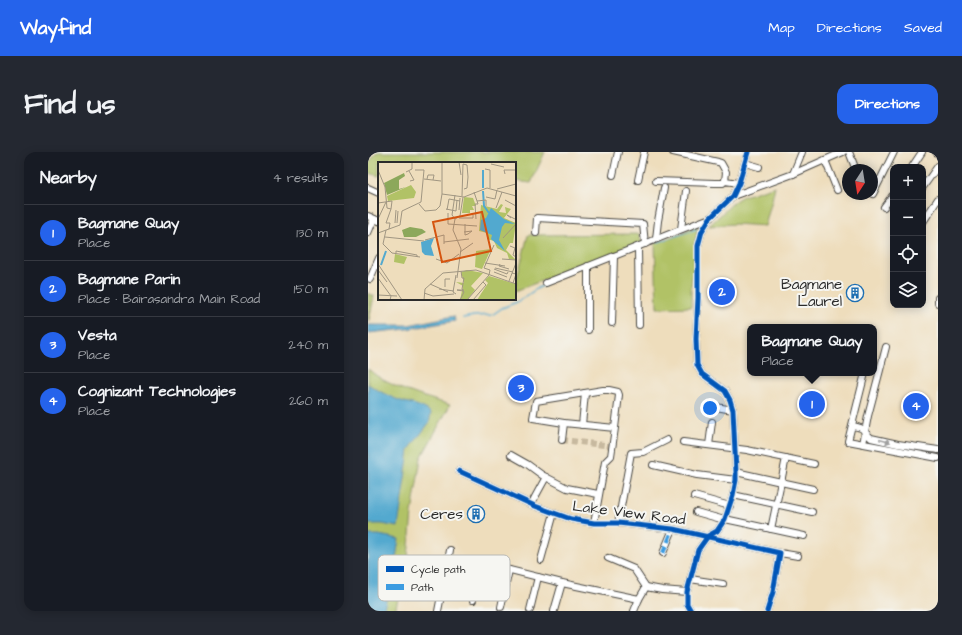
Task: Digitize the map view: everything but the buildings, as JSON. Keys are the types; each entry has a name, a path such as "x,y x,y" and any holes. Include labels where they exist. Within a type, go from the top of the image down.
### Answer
{"street":[{"path":"613,175 618,152"},
{"path":"638,180 644,152"},
{"path":"673,152 718,162 726,172 725,181"},
{"path":"691,611 687,604 687,592 698,550 708,536 717,531 725,519 730,506 736,480 736,448 733,410 730,400 725,391 702,374 696,365 698,246 702,231 710,218 733,196 739,183 748,152"},
{"path":"793,174 802,152"},
{"path":"733,196 793,174 843,152"},
{"path":"849,152 854,164"},
{"path":"878,184 894,152"},
{"path":"914,164 922,152"},
{"path":"825,160 837,190"},
{"path":"744,163 759,167"},
{"path":"926,183 938,166"},
{"path":"656,181 715,183 723,183 725,181 739,183"},
{"path":"368,188 378,193"},
{"path":"656,239 664,188"},
{"path":"681,230 686,191"},
{"path":"884,207 890,199"},
{"path":"926,217 938,199"},
{"path":"536,232 537,218 643,224 645,244"},
{"path":"546,283 710,218"},
{"path":"368,233 374,219"},
{"path":"638,247 639,325"},
{"path":"612,323 614,256"},
{"path":"370,278 378,260"},
{"path":"588,266 588,330"},
{"path":"938,298 938,303"},
{"path":"863,444 868,416 886,347"},
{"path":"864,376 848,441 938,458"},
{"path":"861,387 875,391"},
{"path":"594,523 598,494 605,462 610,456 619,395 618,392 603,390 536,401 533,418 582,425 612,435"},
{"path":"582,425 585,393"},
{"path":"716,407 733,410"},
{"path":"562,440 564,422"},
{"path":"709,445 712,422"},
{"path":"852,426 864,429 871,438 938,450"},
{"path":"618,523 631,453 644,452 668,440"},
{"path":"683,442 736,448 814,464"},
{"path":"511,456 567,488 598,494"},
{"path":"771,529 786,458"},
{"path":"653,465 697,475 736,480"},
{"name":"Lake View Road","path":"459,471 535,506 570,520 594,523 618,523 653,526 673,529 798,556"},
{"path":"736,472 813,489"},
{"path":"534,499 546,477"},
{"path":"733,495 812,512"},
{"path":"694,496 730,506"},
{"path":"696,512 721,519 804,536"},
{"path":"541,560 554,513"},
{"path":"653,526 655,518"},
{"path":"663,553 673,529"},
{"path":"449,555 450,550"},
{"path":"767,611 773,592 780,553"},
{"path":"608,558 634,569 646,587 687,592"},
{"path":"510,570 639,599"},
{"path":"530,610 538,577"},
{"path":"690,579 723,584"},
{"path":"554,611 562,583"},
{"path":"634,611 646,587"},
{"path":"438,611 440,601"},
{"path":"501,607 502,601"}],"green space":[{"path":"377,152 545,152 531,183 516,181 516,162 378,162 378,176 368,173 368,164"},
{"path":"775,186 765,226 734,224 709,226 741,197"},
{"path":"698,225 691,287 691,307 657,308 655,243"},
{"path":"640,234 641,243 516,291 516,282 528,235"},
{"path":"368,293 374,296 368,326"},
{"path":"368,369 376,376 396,386 450,405 421,458 412,513 408,555 378,555 378,601 397,601 395,611 368,611"}],"water":[{"path":"454,316 455,321 407,329 368,333 368,325 408,325"},
{"path":"368,384 389,396 419,406 431,413 429,423 409,450 398,527 382,524 368,524"},
{"path":"368,535 379,535 399,539 396,555 378,555 378,601 386,601 383,611 368,611"}],"waterway":[{"path":"658,242 696,229"},
{"path":"463,318 492,315 545,285"}],"tunnel":[{"path":"562,440 612,446"}],"marked path":[{"path":"663,553 673,529"}],"cycle path":[{"path":"691,611 687,604 687,592 698,550 708,536 717,531 725,519 736,480 733,410 730,400 725,391 702,374 697,365 696,339 698,246 702,231 710,218 733,196 739,183 748,152"},
{"path":"459,471 535,506 571,519 594,523 618,523 673,529 780,553 773,592 767,611"}],"place":[{"name":"Bagmane Parin","path":"722,292"},
{"name":"Bagmane Laurel","path":"855,293"},
{"name":"Vesta","path":"521,388"},
{"name":"Bagmane Quay","path":"812,404"},
{"name":"Cognizant Technologies","path":"916,406"},
{"name":"Ceres","path":"476,514"}]}
